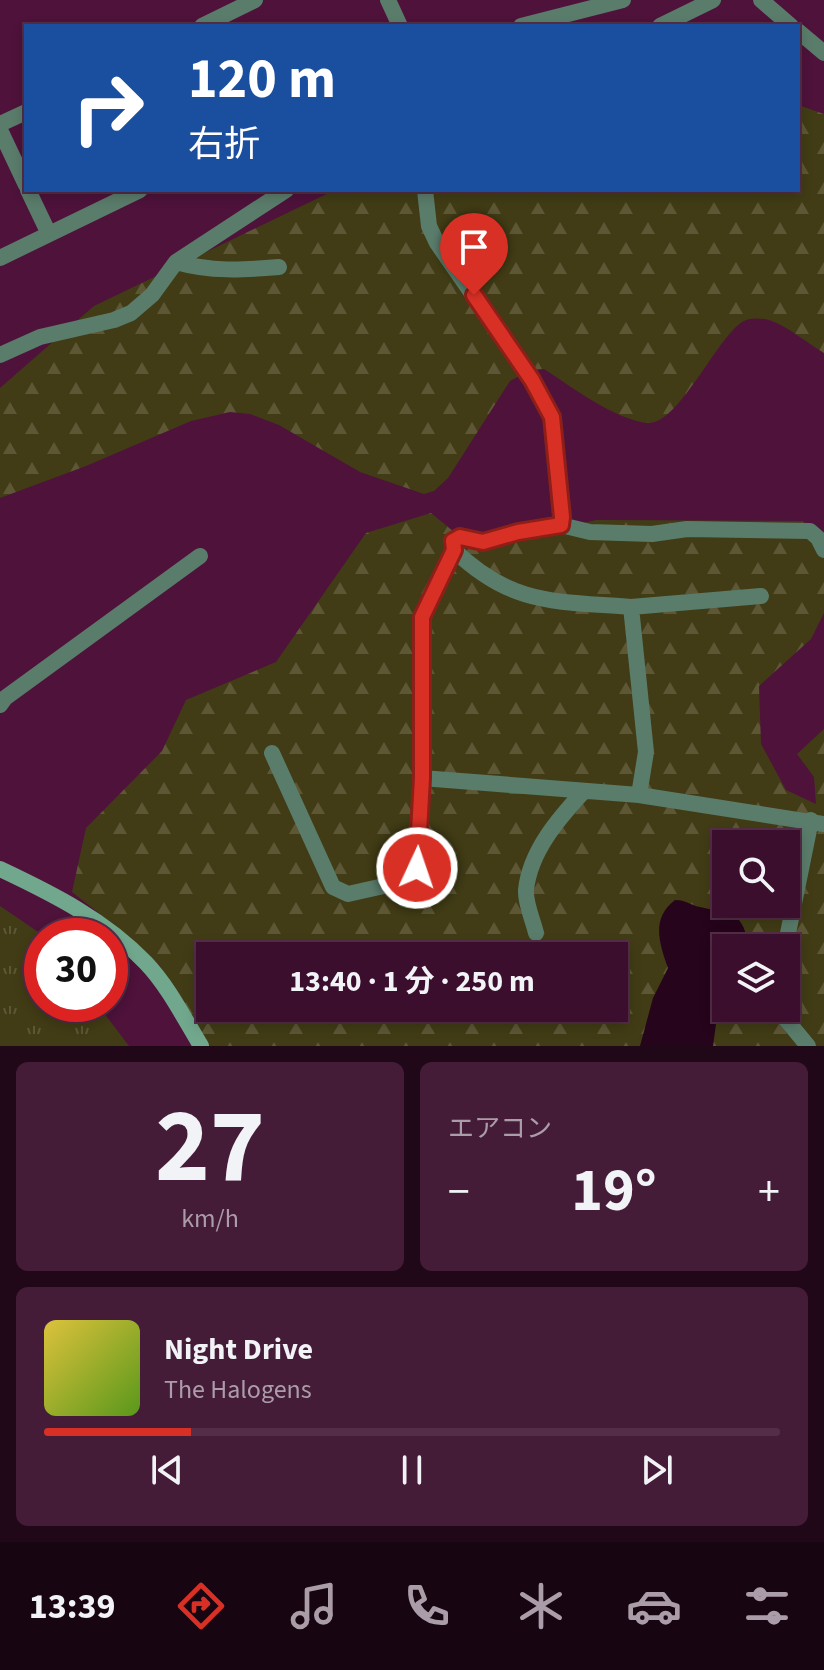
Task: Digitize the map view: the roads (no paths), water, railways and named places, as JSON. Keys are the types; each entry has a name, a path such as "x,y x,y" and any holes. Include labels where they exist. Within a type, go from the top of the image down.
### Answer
{"street":[{"path":"206,24 255,0"},
{"path":"388,0 399,24"},
{"path":"529,24 623,0"},
{"path":"664,24 713,0"},
{"path":"761,0 789,24"},
{"path":"800,33 824,53"},
{"path":"24,113 0,127 24,181"},
{"path":"29,192 49,234"},
{"path":"0,258 136,192"},
{"path":"0,355 40,337 114,320 131,313 152,295 176,262 283,192"},
{"path":"425,192 429,226 437,243 532,380 552,417 561,525"},
{"path":"176,262 198,268 230,270 279,267"},
{"path":"272,753 333,887 348,894 406,881 417,868 422,778 422,617 454,550 453,541 460,537 483,542 561,525 590,532 652,534 687,529 810,531 824,550"},
{"path":"454,550 475,571 510,592 546,600 631,607 761,596"},
{"path":"2,698 200,556"},
{"path":"631,607 646,752 639,795"},
{"path":"422,778 639,795 817,822 789,934"},
{"path":"536,933 526,892 531,867 553,825 584,791"},
{"path":"0,869 59,897 102,924 147,964 201,1046"},
{"path":"788,1022 808,1046"}]}
